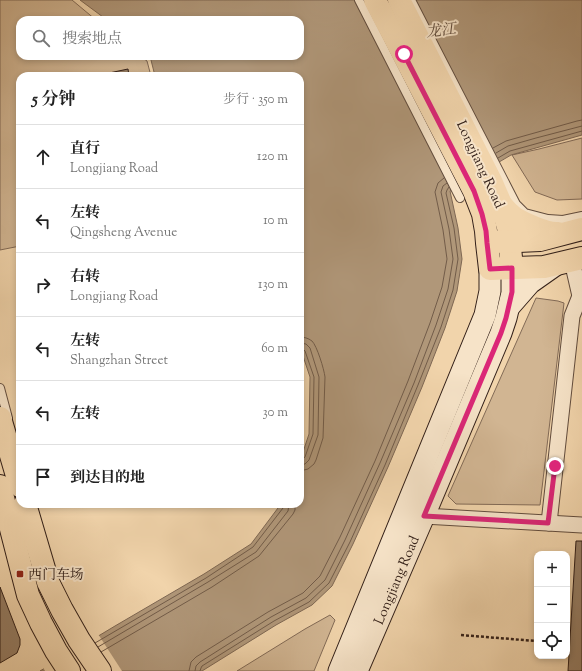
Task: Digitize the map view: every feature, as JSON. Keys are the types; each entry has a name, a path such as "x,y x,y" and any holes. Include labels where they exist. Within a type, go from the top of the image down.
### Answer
{"main road":[{"name":"Longjiang Road","path":"357,671 501,333 512,292 512,268 508,227 501,204 482,187 375,0"},
{"name":"Longjiang Road","path":"339,671 485,315 490,291 490,269 486,231 482,214 482,187 399,0"},
{"path":"501,204 516,218 529,225 553,233 578,225"},
{"path":"487,243 540,240 578,225"},
{"path":"490,269 544,267 570,261"},
{"path":"509,307 530,283 570,261"},
{"path":"0,418 16,472"},
{"path":"0,486 6,536 28,595 56,651 69,671"},
{"path":"26,508 48,582 78,638 100,671"}],"street":[{"path":"548,523 572,316 581,296 570,261"},
{"path":"424,516 582,525"}],"lane":[{"path":"358,0 482,187 516,204 525,214 548,219 563,220 578,225"},
{"path":"411,0 482,187"},
{"path":"0,388 16,446"},
{"path":"33,508 54,580 78,638"}],"path":[{"path":"461,635 534,641"}],"shaded area":[{"path":"0,0 72,0 91,16 16,16 16,60 146,60 150,72 16,72 16,247 0,250"},
{"path":"582,138 582,199 557,200 535,192 512,155 539,149"},
{"path":"536,298 564,303 540,505 456,504 448,496"},
{"path":"330,615 335,620 314,671 237,671 305,629"}],"water":[{"name":"龙江","path":"80,0 582,0 582,135 511,155 450,191 458,228 462,259 457,291 445,328 422,387 388,467 332,586 312,605 276,625 202,671 40,671 204,574 251,544 278,508 304,508 304,449 309,434 310,377 304,359 304,72 154,72 151,60 304,60 304,16 102,16"}],"pier":[{"path":"98,634 122,671 45,671 43,667"}],"building":[{"path":"128,69 128,72 114,72"},
{"path":"576,541 582,541 582,671 568,671 569,659 570,659"},
{"path":"0,587 20,639 20,645 17,653 0,663"}],"place":[{"name":"西门车场","path":"20,574"}],"route":[{"path":"404,54 474,191 486,231 490,269 512,268 512,292 501,333 424,516 548,523 555,466"}]}
